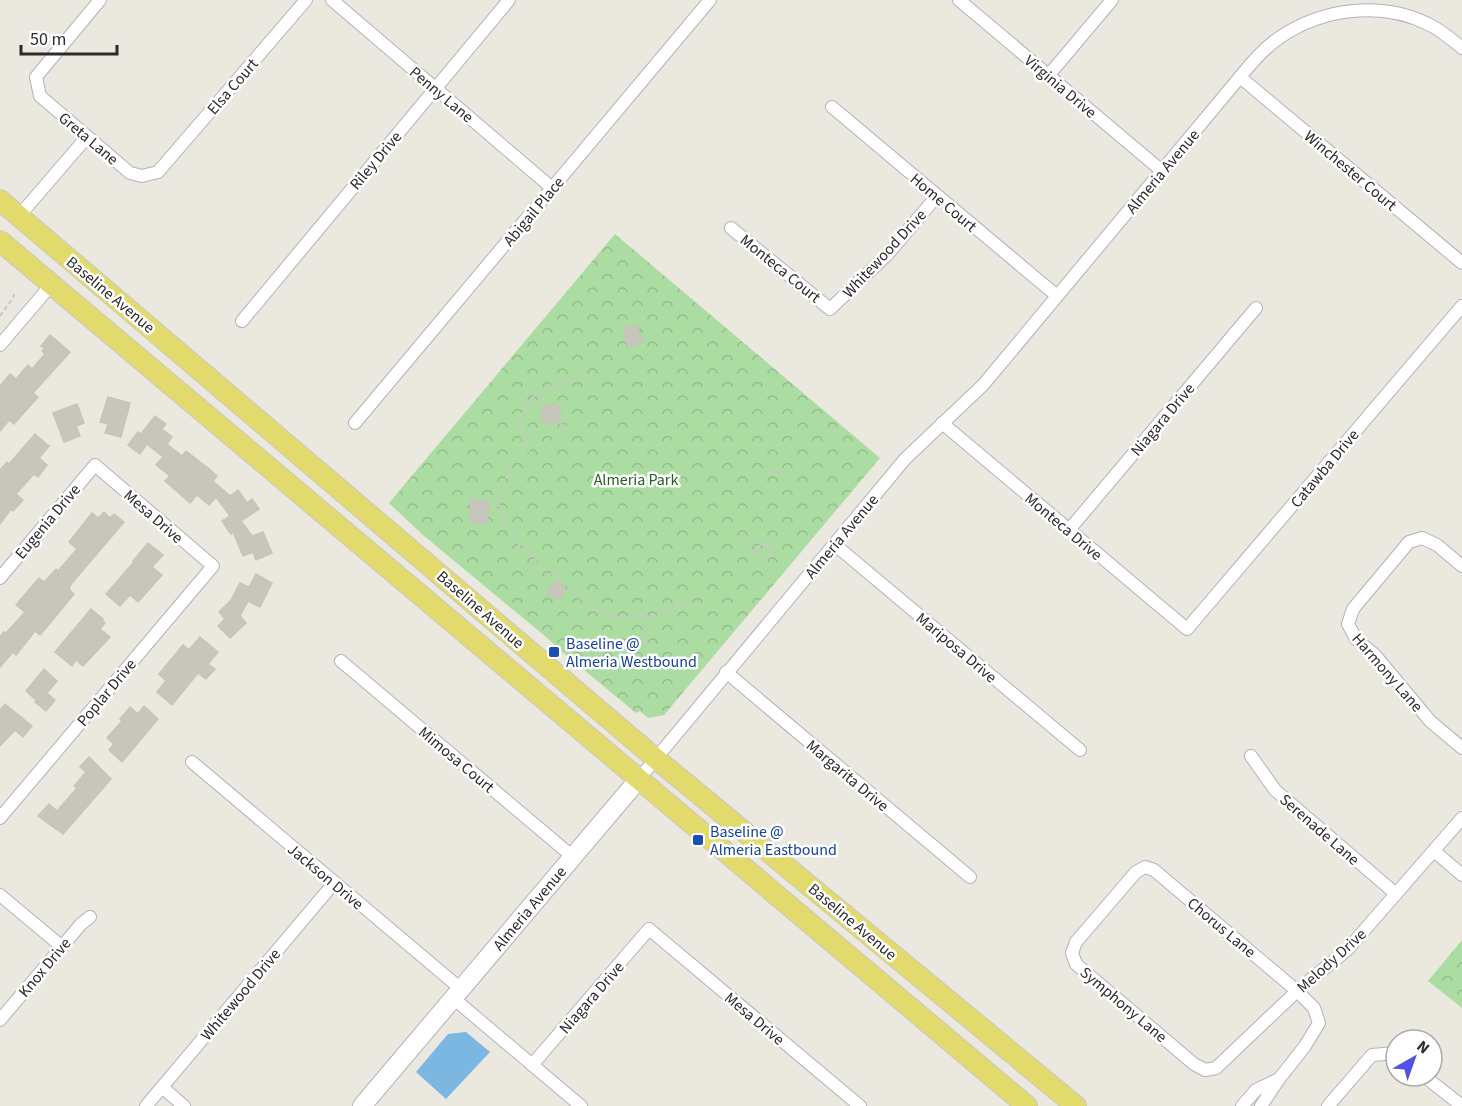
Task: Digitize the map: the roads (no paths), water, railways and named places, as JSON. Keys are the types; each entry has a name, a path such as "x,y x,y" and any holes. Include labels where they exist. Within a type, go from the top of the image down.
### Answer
{"main road":[{"name":"Baseline Avenue","path":"0,200 656,758 1076,1106"},
{"name":"Baseline Avenue","path":"0,241 1027,1106"}],"street":[{"name":"Greta Lane","path":"100,0 36,77 40,96 130,172 142,176 158,172"},
{"name":"Elsa Court","path":"158,172 306,0"},
{"name":"Penny Lane","path":"332,0 552,188"},
{"name":"Riley Drive","path":"242,321 509,0"},
{"name":"Abigail Place","path":"355,423 710,0"},
{"name":"Virginia Drive","path":"959,0 1162,171"},
{"path":"1048,75 1112,0"},
{"name":"Almeria Avenue","path":"362,1106 638,780 905,459 982,385 1256,58 1280,37 1342,6 1407,16 1436,29 1462,48"},
{"name":"Winchester Court","path":"1240,76 1462,263"},
{"name":"Home Court","path":"832,106 1057,296"},
{"path":"19,216 87,137"},
{"name":"Whitewood Drive","path":"830,309 874,268 936,196"},
{"name":"Monteca Court","path":"731,228 830,309"},
{"path":"0,345 51,285"},
{"name":"Catawba Drive","path":"1186,629 1462,306"},
{"name":"Niagara Drive","path":"1069,530 1256,308"},
{"name":"Monteca Drive","path":"942,423 1186,629"},
{"name":"Mesa Drive","path":"95,465 213,566"},
{"name":"Eugenia Drive","path":"0,578 95,465"},
{"name":"Harmony Lane","path":"1462,566 1437,545 1422,538 1409,542 1353,609 1348,624 1356,639 1375,655 1430,721 1462,748"},
{"name":"Mariposa Drive","path":"834,544 1080,750"},
{"name":"Poplar Drive","path":"0,818 213,566"},
{"name":"Mimosa Court","path":"341,661 573,857"},
{"name":"Margarita Drive","path":"726,672 970,877"},
{"name":"Serenade Lane","path":"1251,756 1275,790 1396,894"},
{"name":"Jackson Drive","path":"192,762 334,883 532,1065 581,1106"},
{"name":"Melody Drive","path":"1216,1068 1297,991 1348,949 1462,818"},
{"path":"1434,851 1462,874"},
{"name":"Chorus Lane","path":"1145,867 1154,870 1314,1008 1318,1023 1305,1046 1279,1079"},
{"name":"Symphony Lane","path":"1145,867 1136,873 1076,942 1072,953 1076,963 1194,1064 1205,1070 1216,1068"},
{"name":"Whitewood Drive","path":"146,1106 334,883"},
{"path":"0,895 61,946"},
{"name":"Knox Drive","path":"0,1020 61,946 90,917"},
{"name":"Niagara Drive","path":"532,1065 649,929"},
{"name":"Mesa Drive","path":"649,929 860,1106"},
{"path":"1328,1106 1372,1055 1384,1054"},
{"path":"1242,1106 1256,1090 1279,1079"},
{"path":"1261,1106 1279,1079"},
{"path":"162,1087 184,1106"},
{"path":"1439,1088 1462,1106"}],"water":[{"path":"466,1032 490,1052 446,1099 416,1072 448,1034"}],"place":[{"name":"Baseline @ Almeria Westbound","path":"554,652"},
{"name":"Baseline @ Almeria Eastbound","path":"698,840"}],"park label":[{"name":"Almeria Park","path":"636,479"}]}
